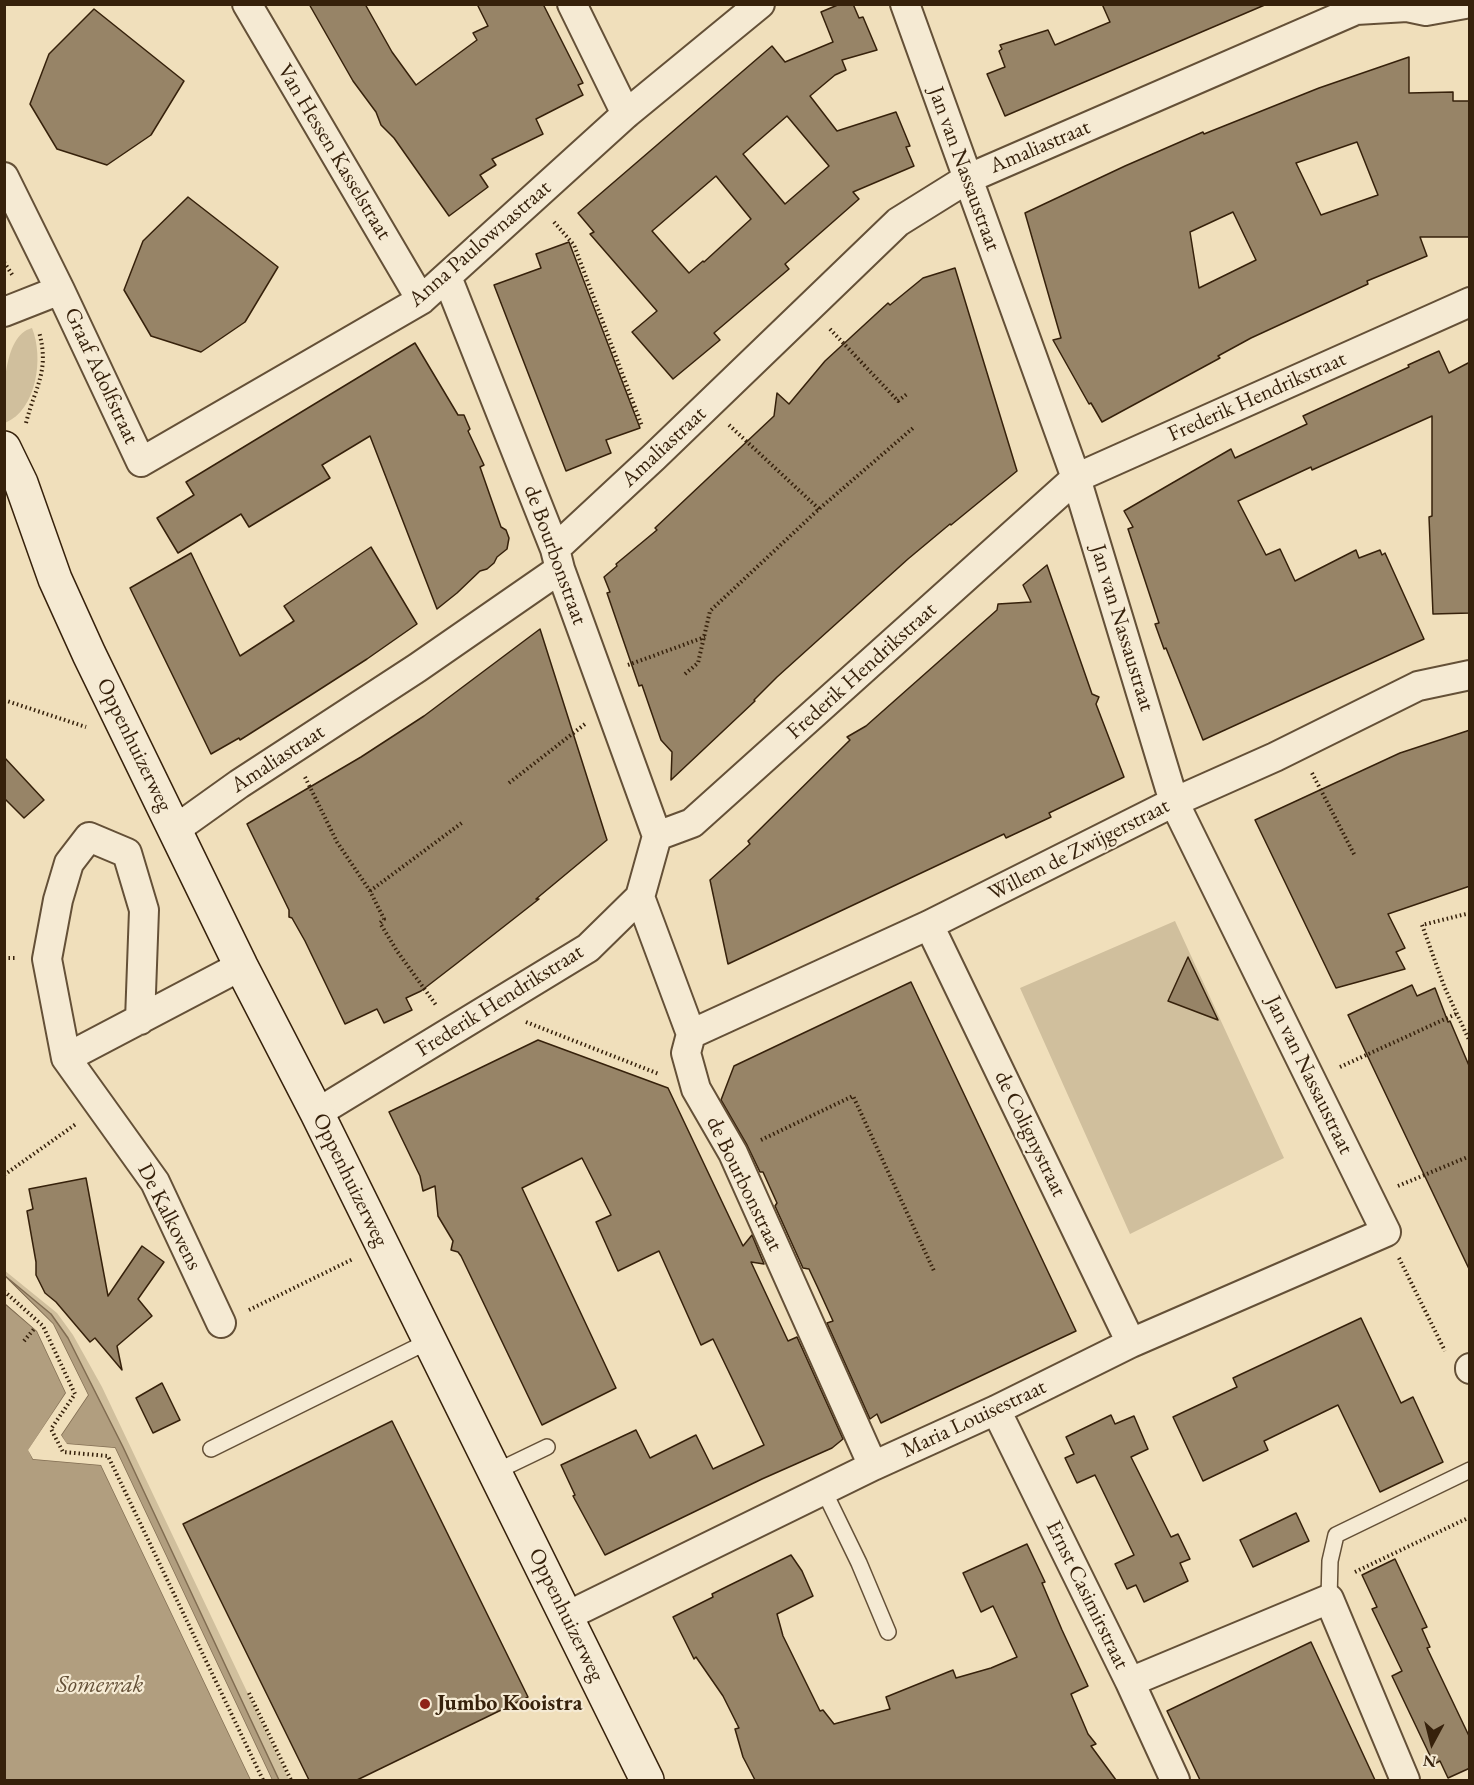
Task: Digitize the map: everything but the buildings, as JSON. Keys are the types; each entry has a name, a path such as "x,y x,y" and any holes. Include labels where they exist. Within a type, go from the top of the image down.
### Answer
{"main road":[{"name":"Oppenhuizerweg","path":"14,438 21,483 55,579 89,654 241,966 317,1113 647,1780"},
{"name":"Oppenhuizerweg","path":"4,508 55,579"}],"street":[{"name":"Van Hessen Kasselstraat","path":"246,4 421,300"},
{"path":"572,4 626,114"},
{"name":"Anna Paulownastraat","path":"141,462 421,300 626,114 760,4"},
{"name":"Jan van Nassaustraat","path":"905,4 1076,478 1174,802 1386,1232"},
{"name":"Amaliastraat","path":"176,829 291,750 417,668 558,559 654,457 898,222 967,179 1356,10 1407,6 1426,11 1465,4"},
{"name":"Graaf Adolfstraat","path":"4,177 141,462"},
{"name":"de Bourbonstraat","path":"447,277 558,559 657,836"},
{"name":"Graaf Adolfstraat","path":"15,308 60,290"},
{"name":"Frederik Hendrikstraat","path":"317,1113 588,948 640,897 657,836 692,823 1076,478 1470,302"},
{"name":"Willem de Zwijgerstraat","path":"691,1034 929,925 1174,802 1298,746 1418,686 1470,675"},
{"name":"De Kalkovens","path":"140,1020 144,910 127,853 89,837 69,862 58,900 47,959 66,1058 156,1182 221,1323"},
{"name":"de Bourbonstraat","path":"640,897 691,1034 686,1053 696,1089 733,1153 873,1466"},
{"name":"de Colignystraat","path":"929,925 1131,1343"},
{"path":"66,1058 241,966"},
{"name":"Maria Louisestraat","path":"567,1616 1131,1343 1386,1232"},
{"name":"Ernst Casimirstraat","path":"996,1410 1130,1682 1175,1780"},
{"path":"1130,1682 1329,1591 1405,1780"}],"lane":[{"path":"211,1449 429,1341"},
{"path":"495,1472 547,1447"},
{"path":"1329,1591 1330,1561 1336,1535 1470,1470"},
{"path":"824,1491 859,1563 888,1632"}],"path":[{"path":"533,199 574,245 654,457"},
{"path":"4,262 15,308 37,325 43,348 43,373 14,438"},
{"path":"825,324 898,401 907,393"},
{"path":"727,423 819,509"},
{"path":"686,674 698,663 710,611 819,509 913,428"},
{"path":"599,676 705,636"},
{"path":"4,700 133,743"},
{"path":"509,783 609,705"},
{"path":"1298,746 1355,856"},
{"path":"291,750 337,842 370,891 384,919 380,923 396,951 455,1029"},
{"path":"370,891 463,822"},
{"path":"1470,913 1422,925 1444,986 1470,1042"},
{"path":"489,1008 696,1089"},
{"path":"1311,1080 1456,1014"},
{"path":"733,1153 853,1096 934,1271"},
{"path":"4,1175 101,1107"},
{"path":"1370,1199 1470,1156"},
{"path":"1386,1232 1448,1359 1469,1368"},
{"path":"221,1323 382,1245"},
{"path":"4,1290 43,1326 75,1394 51,1430 63,1452 108,1456 263,1780"},
{"path":"24,1341 34,1329"},
{"path":"1329,1591 1470,1517"},
{"path":"249,1693 291,1780"}],"shaded area":[{"path":"32,328 37,353 35,382 24,407 5,423 6,369 15,343 22,333"},
{"path":"1175,921 1284,1158 1130,1234 1020,988"},
{"path":"4,1270 57,1313 73,1335 102,1387 289,1780 279,1780 123,1447 51,1314 5,1275"}],"water":[{"path":"4,1275 51,1314 68,1338 123,1447 279,1780 272,1780 115,1448 66,1444 61,1435 88,1395 53,1324"},
{"name":"Somerrak","path":"4,1303 37,1331 66,1393 29,1450 33,1459 101,1465 251,1780 5,1780"}],"pier":[{"path":"5,1277 53,1324 88,1395 61,1435 67,1444 115,1448 272,1780 269,1780 113,1451 66,1447 59,1436 85,1395 50,1325 4,1282"},
{"path":"4,1300 39,1329 69,1393 32,1450 35,1456 104,1463 254,1780 251,1780 101,1465 33,1459 28,1450 66,1393 37,1331"}],"place":[{"name":"Jumbo Kooistra","path":"425,1704"}]}
